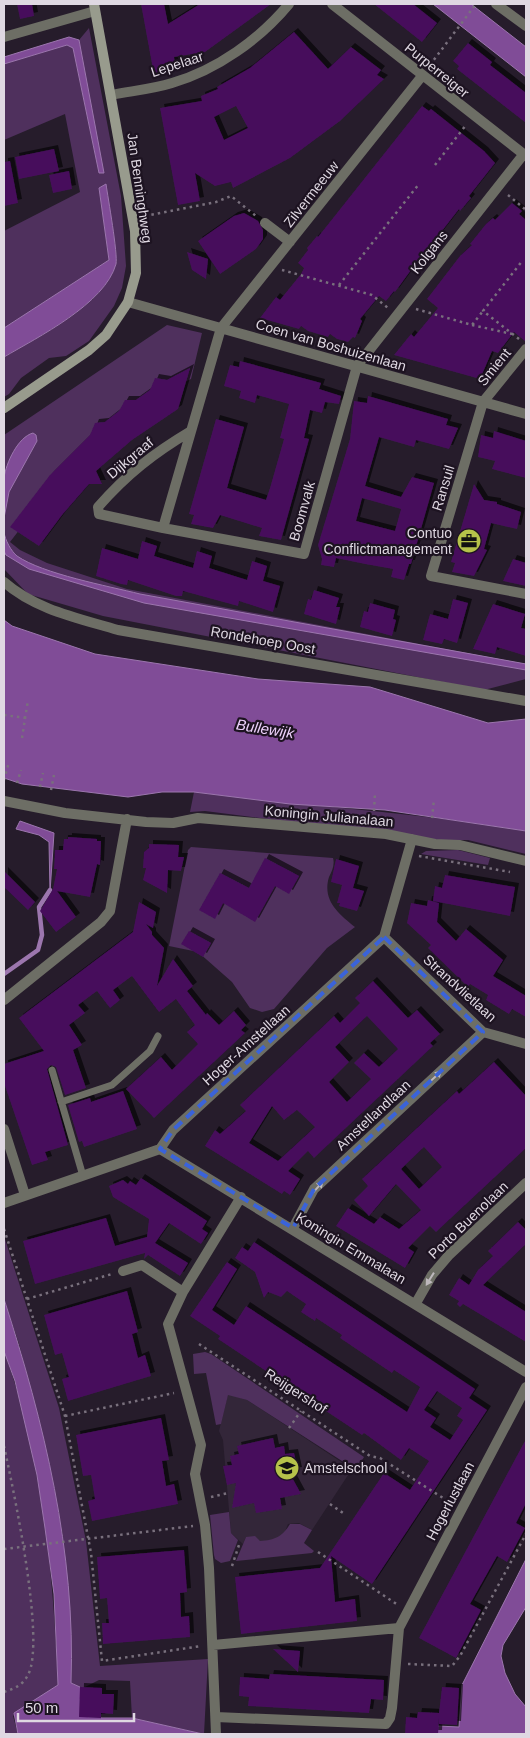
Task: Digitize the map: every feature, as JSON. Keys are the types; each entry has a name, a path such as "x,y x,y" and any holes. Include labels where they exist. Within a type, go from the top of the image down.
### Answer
{"street":[{"name":"Lepelaar","path":"111,95 172,83 210,69 271,25 289,4"},
{"name":"Purperreiger","path":"332,4 525,156"},
{"path":"496,4 526,26"},
{"name":"Jan Benninghweg","path":"4,408 90,350 106,336 128,302 136,274 133,218 95,7"},
{"path":"4,37 95,7"},
{"name":"Zilvermeeuw","path":"221,328 422,76"},
{"name":"Kolgans","path":"357,366 525,156"},
{"path":"265,223 290,242"},
{"name":"Coen van Boshuizenlaan","path":"128,302 526,414"},
{"path":"163,528 221,328"},
{"name":"Smient","path":"483,402 526,349"},
{"name":"Boomvalk","path":"99,514 304,554 357,366"},
{"name":"Ransuil","path":"483,402 431,576 526,594"},
{"name":"Dijkgraaf","path":"99,514 98,507 116,487 155,453 191,431"},
{"name":"Rondehoep Oost","path":"4,582 23,598 58,612 118,630 526,701"},
{"name":"Koningin Julianalaan","path":"4,801 65,813 173,823 198,818 386,834 435,844 460,845 526,861"},
{"path":"4,1000 101,922 110,911 127,819"},
{"path":"384,937 412,839"},
{"name":"Strandvlietlaan","path":"384,937 483,1032 526,1044"},
{"name":"Hoger-Amstellaan","path":"160,1149 173,1130 384,937"},
{"name":"Amstellandlaan","path":"293,1228 314,1189 483,1032"},
{"path":"4,1129 25,1195"},
{"path":"4,1203 160,1149"},
{"name":"Koningin Emmalaan","path":"160,1149 293,1228 526,1372"},
{"name":"Porto Buenolaan","path":"416,1303 432,1275 449,1255 526,1183"},
{"path":"216,1733 209,1568 205,1525 195,1474 201,1445 168,1324 182,1292 241,1197"},
{"path":"124,1271 142,1265 182,1292"},
{"name":"Hogerlustlaan","path":"216,1717 386,1724 390,1718 392,1708 398,1628 526,1387"},
{"path":"213,1645 398,1628"}],"lane":[{"path":"61,1102 112,1085 150,1051 158,1036"},
{"path":"52,1070 83,1176"}],"path":[{"path":"422,76 456,28 476,4"},
{"path":"434,165 473,116"},
{"path":"339,286 419,184"},
{"path":"498,188 526,210"},
{"path":"133,218 216,202 231,196 265,223"},
{"path":"472,325 523,260"},
{"path":"273,263 284,271 372,294 397,315"},
{"path":"407,302 417,309 514,335"},
{"path":"483,311 520,340"},
{"path":"22,738 28,700"},
{"path":"4,715 26,718"},
{"path":"4,780 9,762"},
{"path":"17,783 21,770"},
{"path":"40,787 43,773"},
{"path":"51,790 54,775"},
{"path":"374,811 375,793"},
{"path":"432,818 434,799"},
{"path":"408,854 517,873"},
{"path":"4,1229 65,1416 88,1538 102,1661 213,1645"},
{"path":"27,1299 124,1271"},
{"name":"Reijgershof","path":"199,1344 370,1456 380,1458 461,1509"},
{"path":"65,1416 187,1390"},
{"path":"289,1428 301,1411"},
{"path":"4,1446 24,1547 33,1660 28,1675 18,1687 4,1692"},
{"path":"330,1504 343,1513"},
{"path":"4,1549 205,1525"},
{"path":"396,1664 452,1666 460,1656 526,1534"},
{"path":"232,1566 240,1542"},
{"path":"318,1552 408,1611"}],"highlighted area":[{"path":"384,937 483,1032 314,1189 293,1228 160,1149 173,1130"}],"shaded area":[{"path":"89,28 121,196 126,266 122,288 114,306 89,341 66,356 49,358 21,378 9,394 4,397 4,357 51,330 85,306 99,293 109,279 116,264 114,238 105,185 99,188 109,260 4,328 4,231 80,192 65,114 4,140 4,64 67,45 73,48 99,173 90,103 79,40"},
{"path":"167,325 202,333 191,379 176,386 47,494 10,542 20,550 47,563 127,589 526,664 526,679 484,690 103,616 28,594 4,569 4,435"},
{"path":"194,792 402,814 526,831 526,854 468,840 436,840 205,811 190,812"},
{"path":"191,847 333,858 333,866 327,885 328,893 337,911 355,927 327,948 274,1009 262,1012 250,1008 232,982 198,952 169,946 188,850"},
{"path":"458,850 490,858 488,865 421,854 426,851"},
{"path":"4,1236 59,1408 86,1541 100,1666 208,1659 204,1734 132,1718 130,1681 99,1680 83,1688 71,1683 72,1654 63,1536 51,1472 19,1344 4,1299"},
{"path":"4,1351 28,1432 44,1516 53,1600 58,1685 13,1716 18,1734 4,1734"},
{"path":"205,1352 211,1354 364,1457 356,1470 247,1400 228,1395 221,1424 216,1425 206,1373 194,1374 193,1354"},
{"name":"Amstelschool","path":"228,1394 247,1400 352,1469 312,1530 299,1523 288,1524 284,1534 273,1541 260,1541 246,1537 243,1544 231,1533 223,1440 219,1431"},
{"path":"229,1512 231,1533 238,1540 230,1561 221,1563 215,1559 214,1555 210,1515"},
{"path":"290,1524 300,1524 312,1530 304,1543 314,1551 312,1553 236,1561 246,1537 255,1536 260,1541 274,1539 281,1535"}],"water":[{"path":"433,4 471,4 526,47 526,77"},
{"path":"69,37 79,40 104,173 99,173 73,48 67,45 4,64 4,57"},
{"path":"106,184 116,258 116,264 109,279 99,293 69,318 4,357 4,328 109,260 99,188"},
{"path":"33,433 36,435 37,441 9,492 4,518 3,483 7,465 22,440"},
{"path":"4,532 9,545 17,556 43,568 76,579 140,594 526,664 526,670 144,603 29,569 6,555 4,551"},
{"name":"Bullewijk","path":"4,620 12,626 95,654 258,679 370,687 488,723 526,719 526,831 385,810 290,804 194,792 162,792 128,797 22,784 4,778"},
{"path":"20,821 54,833 50,892 49,842 39,835 16,829"},
{"path":"4,1299 19,1345 44,1440 63,1537 71,1634 71,1683 80,1687 101,1718 132,1718 203,1734 18,1734 14,1713 58,1685 54,1594 45,1528 37,1475 15,1381 4,1351"},
{"path":"526,1559 526,1607 503,1645 501,1656 505,1673 515,1694 526,1707 526,1734 436,1734 437,1726 459,1727 462,1685"}],"building":[{"path":"17,4 32,4 34,16 20,19"},
{"path":"141,4 164,4 168,24 200,4 271,4 205,52 174,57 176,71 154,75"},
{"path":"374,4 413,4 437,23 422,42"},
{"path":"294,32 328,69 351,47 381,70 377,75 384,79 340,121 290,158 233,188 231,182 215,186 195,173 200,201 178,205 160,108 202,101 201,96 218,89 217,87 250,68","holes":["236,106 248,128 224,140 214,117"]},
{"path":"468,43 492,62 490,65 526,93 526,123 457,69 459,66 453,61"},
{"path":"422,106 429,111 431,109 484,151 495,163 469,196 471,198 460,211 459,209 438,236 430,250 427,248 395,292 386,301 379,296 360,319 362,321 355,338 353,337 348,342 337,339 330,334 328,337 308,331 301,326 299,329 260,318 276,297 280,300 301,274 304,268 298,263 308,250 307,248 318,237"},
{"path":"54,149 59,171 19,179 15,157"},
{"path":"10,161 18,203 4,206 4,162"},
{"path":"69,171 72,189 53,193 49,175"},
{"path":"512,203 522,211 519,214 526,220 526,342 514,332 498,353 492,351 480,379 394,355 411,334 414,337 438,308 427,299 460,256 472,245 470,244 486,224 493,218 495,220"},
{"path":"244,213 258,221 263,230 263,239 256,249 220,274 198,241 234,216"},
{"path":"187,252 208,259 206,279 192,270"},
{"path":"240,361 321,383 319,389 341,396 339,404 325,402 322,413 310,410 304,438 309,439 281,540 259,536 262,528 220,515 213,528 191,524 194,515 189,514 216,419 244,427 227,488 266,500 270,488 284,439 280,438 289,404 257,395 255,403 239,398 241,391 224,386 230,365 239,367"},
{"path":"190,368 178,409 132,440 96,471 102,484 89,484 62,515 39,546 10,527 50,475 90,435 95,423 105,422 119,411 125,400 136,400 150,390 155,378 167,380"},
{"path":"368,396 448,419 446,425 458,428 449,449 416,440 414,447 379,437 365,486 401,497 412,477 434,483 411,564 409,564 404,580 391,577 393,569 336,558 334,567 321,565 322,559 318,545 350,439 354,401 367,403","holes":["362,498 401,509 395,531 356,521"]},
{"path":"494,431 526,441 526,478 492,469 495,461 478,457 481,435 493,438"},
{"path":"474,484 484,500 497,502 497,504 521,512 517,529 491,523 484,549 487,550 474,576 452,572 455,563 451,562"},
{"path":"142,541 157,546 154,556 193,568 197,551 212,556 209,568 247,580 252,561 267,566 263,581 280,586 273,612 239,601 238,606 183,591 182,596 176,596 128,580 127,585 96,576 102,548 138,559"},
{"path":"513,559 526,563 526,586 503,581"},
{"path":"314,590 339,598 336,607 340,607 336,624 304,614 308,599 311,600"},
{"path":"453,599 468,603 457,643 444,639 442,644 423,640 430,614 448,619"},
{"path":"370,603 395,610 393,619 396,620 392,636 360,627 364,611 368,612"},
{"path":"493,604 525,614 521,628 526,629 526,656 497,647 495,654 473,649"},
{"path":"68,837 97,839 97,841 101,841 100,865 97,864 90,897 57,891 76,917 56,932 40,911 53,889 57,869 54,869 55,850 63,850 64,839 68,839"},
{"path":"149,844 179,845 178,857 184,857 181,871 168,870 167,893 143,880 146,868 143,868 144,852 149,848"},
{"path":"265,858 299,876 289,894 275,886 255,922 223,903 215,919 199,910 220,873 249,888"},
{"path":"336,859 359,866 353,888 364,891 357,911 339,906 340,903 337,903 342,885 331,882"},
{"path":"4,871 35,902 28,910 4,887"},
{"path":"445,875 515,887 510,916 433,901 435,886 442,888"},
{"path":"428,900 439,903 437,922 456,941 466,929 503,960 493,976 526,996 526,1017 512,1009 509,1014 486,1000 488,995 470,984 468,987 428,948 431,945 407,923 411,903 427,906"},
{"path":"139,902 156,912 153,928 146,924 152,935 164,948 157,986 173,959 193,986 187,991 206,1015 207,1013 219,1025 234,1011 246,1025 241,1030 245,1033 154,1118 126,1089 161,1057 172,1070 198,1044 187,1032 195,1025 176,999 159,1012 132,976 113,990 120,1000 110,1008 97,991 78,1005 85,1013 69,1025 82,1045 73,1050 86,1088 65,1095 56,1067 51,1065 47,1069 68,1145 45,1152 48,1160 32,1165 4,1083 4,1064 44,1051 19,1018 133,932"},
{"path":"189,931 211,943 203,957 181,944"},
{"path":"373,981 408,1018 417,1010 440,1034 430,1043 433,1046 314,1158 308,1151 288,1171 300,1179 290,1195 284,1191 282,1194 205,1146 215,1130 220,1134 246,1111 240,1105 334,1016 340,1023 360,1003 355,998","holes":["367,1016 398,1049 379,1067 364,1053 354,1063 371,1079 347,1102 329,1082 349,1062 335,1047","272,1106 284,1120 297,1110 315,1127 278,1161 249,1143"]},
{"path":"494,1062 526,1096 526,1148 436,1232 430,1226 408,1248 414,1252 405,1268 336,1226 348,1208 374,1224 380,1217 399,1229 421,1210 396,1184 369,1216 354,1200 368,1186 362,1179 457,1091 459,1094","holes":["424,1147 442,1167 419,1189 401,1169"]},
{"path":"123,1091 137,1129 84,1147 82,1141 79,1142 68,1105 90,1098 91,1102"},
{"path":"141,1178 207,1221 202,1229 208,1233 201,1244 169,1223 155,1243 188,1263 180,1276 148,1255 144,1259 145,1253 35,1284 23,1241 106,1218 115,1246 147,1237 149,1219 113,1197 109,1186 123,1180 128,1184 130,1181 136,1185"},
{"path":"518,1222 526,1230 526,1244 483,1285 526,1312 526,1342 463,1304 460,1307 457,1304 459,1301 449,1295 459,1278 469,1285 478,1270 493,1256 488,1251"},
{"path":"254,1242 475,1389 469,1398 487,1410 372,1584 331,1556 335,1602 355,1599 357,1621 241,1634 235,1577 320,1568 384,1473 410,1490 429,1461 409,1448 401,1460 364,1433 362,1435 218,1339 220,1336 190,1316 227,1262 237,1269 212,1310 234,1325 246,1306 407,1412 420,1387 394,1370 392,1373 340,1338 342,1335 316,1318 315,1321 301,1312 306,1304 287,1291 281,1297 268,1292 264,1298 255,1272 235,1258 242,1247 248,1251","holes":["437,1391 462,1408 457,1416 463,1420 450,1440 430,1427 436,1418 424,1410"]},
{"path":"127,1291 138,1332 132,1334 138,1358 145,1355 151,1376 68,1401 62,1379 69,1377 62,1353 55,1355 44,1315"},
{"path":"161,1418 169,1460 162,1461 166,1486 174,1484 178,1504 92,1521 88,1501 95,1499 91,1475 83,1476 76,1435"},
{"path":"273,1438 275,1448 284,1446 285,1454 294,1453 298,1471 289,1472 301,1494 280,1498 282,1509 256,1513 254,1503 232,1508 236,1483 227,1485 223,1466 232,1465 230,1456 239,1454 237,1446"},
{"path":"526,1439 526,1503 516,1523 525,1528 507,1562 497,1556 470,1604 481,1610 456,1658 419,1638"},
{"path":"184,1550 187,1592 180,1593 181,1617 189,1616 190,1637 103,1644 102,1623 109,1623 107,1598 100,1599 97,1557"},
{"path":"273,1649 300,1651 298,1672"},
{"path":"270,1674 384,1680 383,1700 371,1699 369,1713 248,1706 249,1697 239,1696 240,1677 269,1679"},
{"path":"80,1687 102,1688 102,1694 114,1694 113,1714 101,1713 101,1718 79,1717"},
{"path":"442,1687 459,1688 457,1725 439,1724 439,1718 438,1734 405,1734 406,1717 417,1718 418,1712 439,1713"}],"waterway":[{"path":"4,974 38,950 42,935 39,907 50,890"}],"place":[{"name":"Contuo Conflictmanagement","path":"469,541"},
{"name":"Amstelschool","path":"287,1468"}]}
